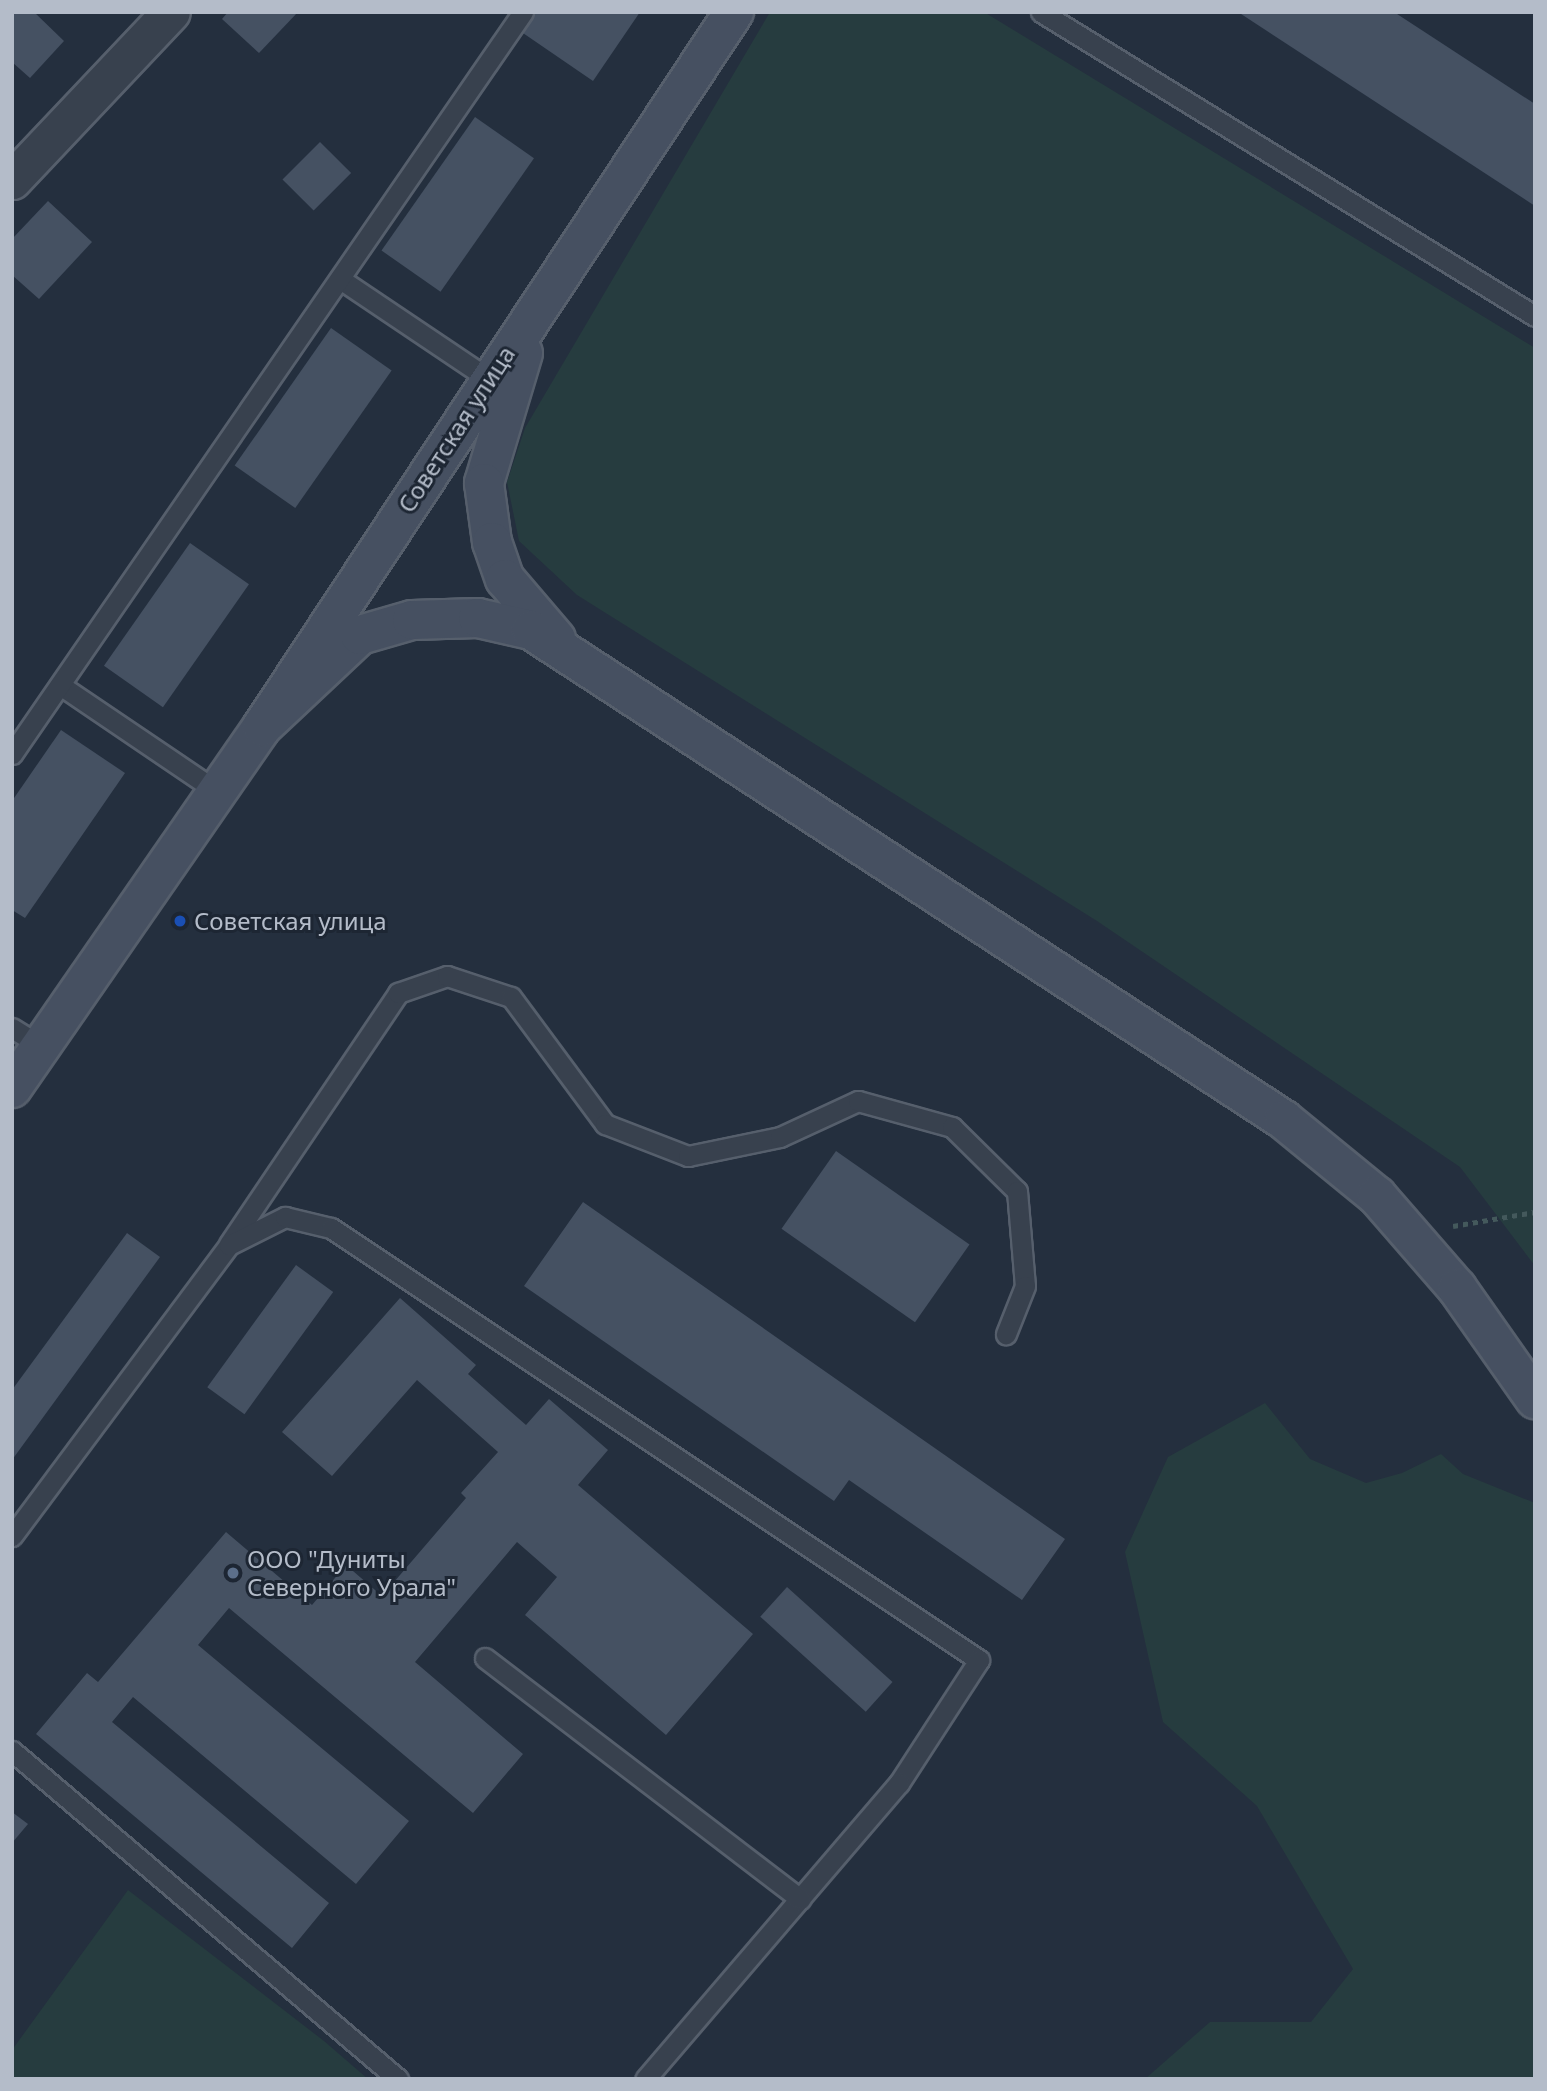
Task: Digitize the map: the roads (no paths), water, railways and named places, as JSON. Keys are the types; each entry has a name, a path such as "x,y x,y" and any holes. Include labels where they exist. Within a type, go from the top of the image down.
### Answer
{"main road":[{"name":"Советская улица","path":"12,1088 27,1037 218,792 734,12"},
{"path":"541,300 484,483 492,542 505,579 541,625 577,660"},
{"path":"262,727 360,635 412,620 478,618 531,630 1284,1120 1377,1196 1457,1288 1535,1399"}],"street":[{"path":"12,180 172,12"}],"lane":[{"path":"12,754 523,12"},
{"path":"1041,12 1535,316"},
{"path":"340,279 489,379"},
{"path":"60,685 218,792"},
{"path":"12,1536 229,1245 398,993 447,976 511,997 605,1124 688,1156 780,1137 858,1101 952,1127 1017,1191 1025,1286 1006,1334"},
{"path":"229,1245 285,1217 331,1228 979,1660 899,1783 645,2079"},
{"path":"485,1658 800,1899"},
{"path":"12,1751 398,2079"}],"place":[{"name":"Советская улица","path":"180,921"},
{"name":"ООО \"Дуниты Северного Урала\"","path":"233,1573"}]}
